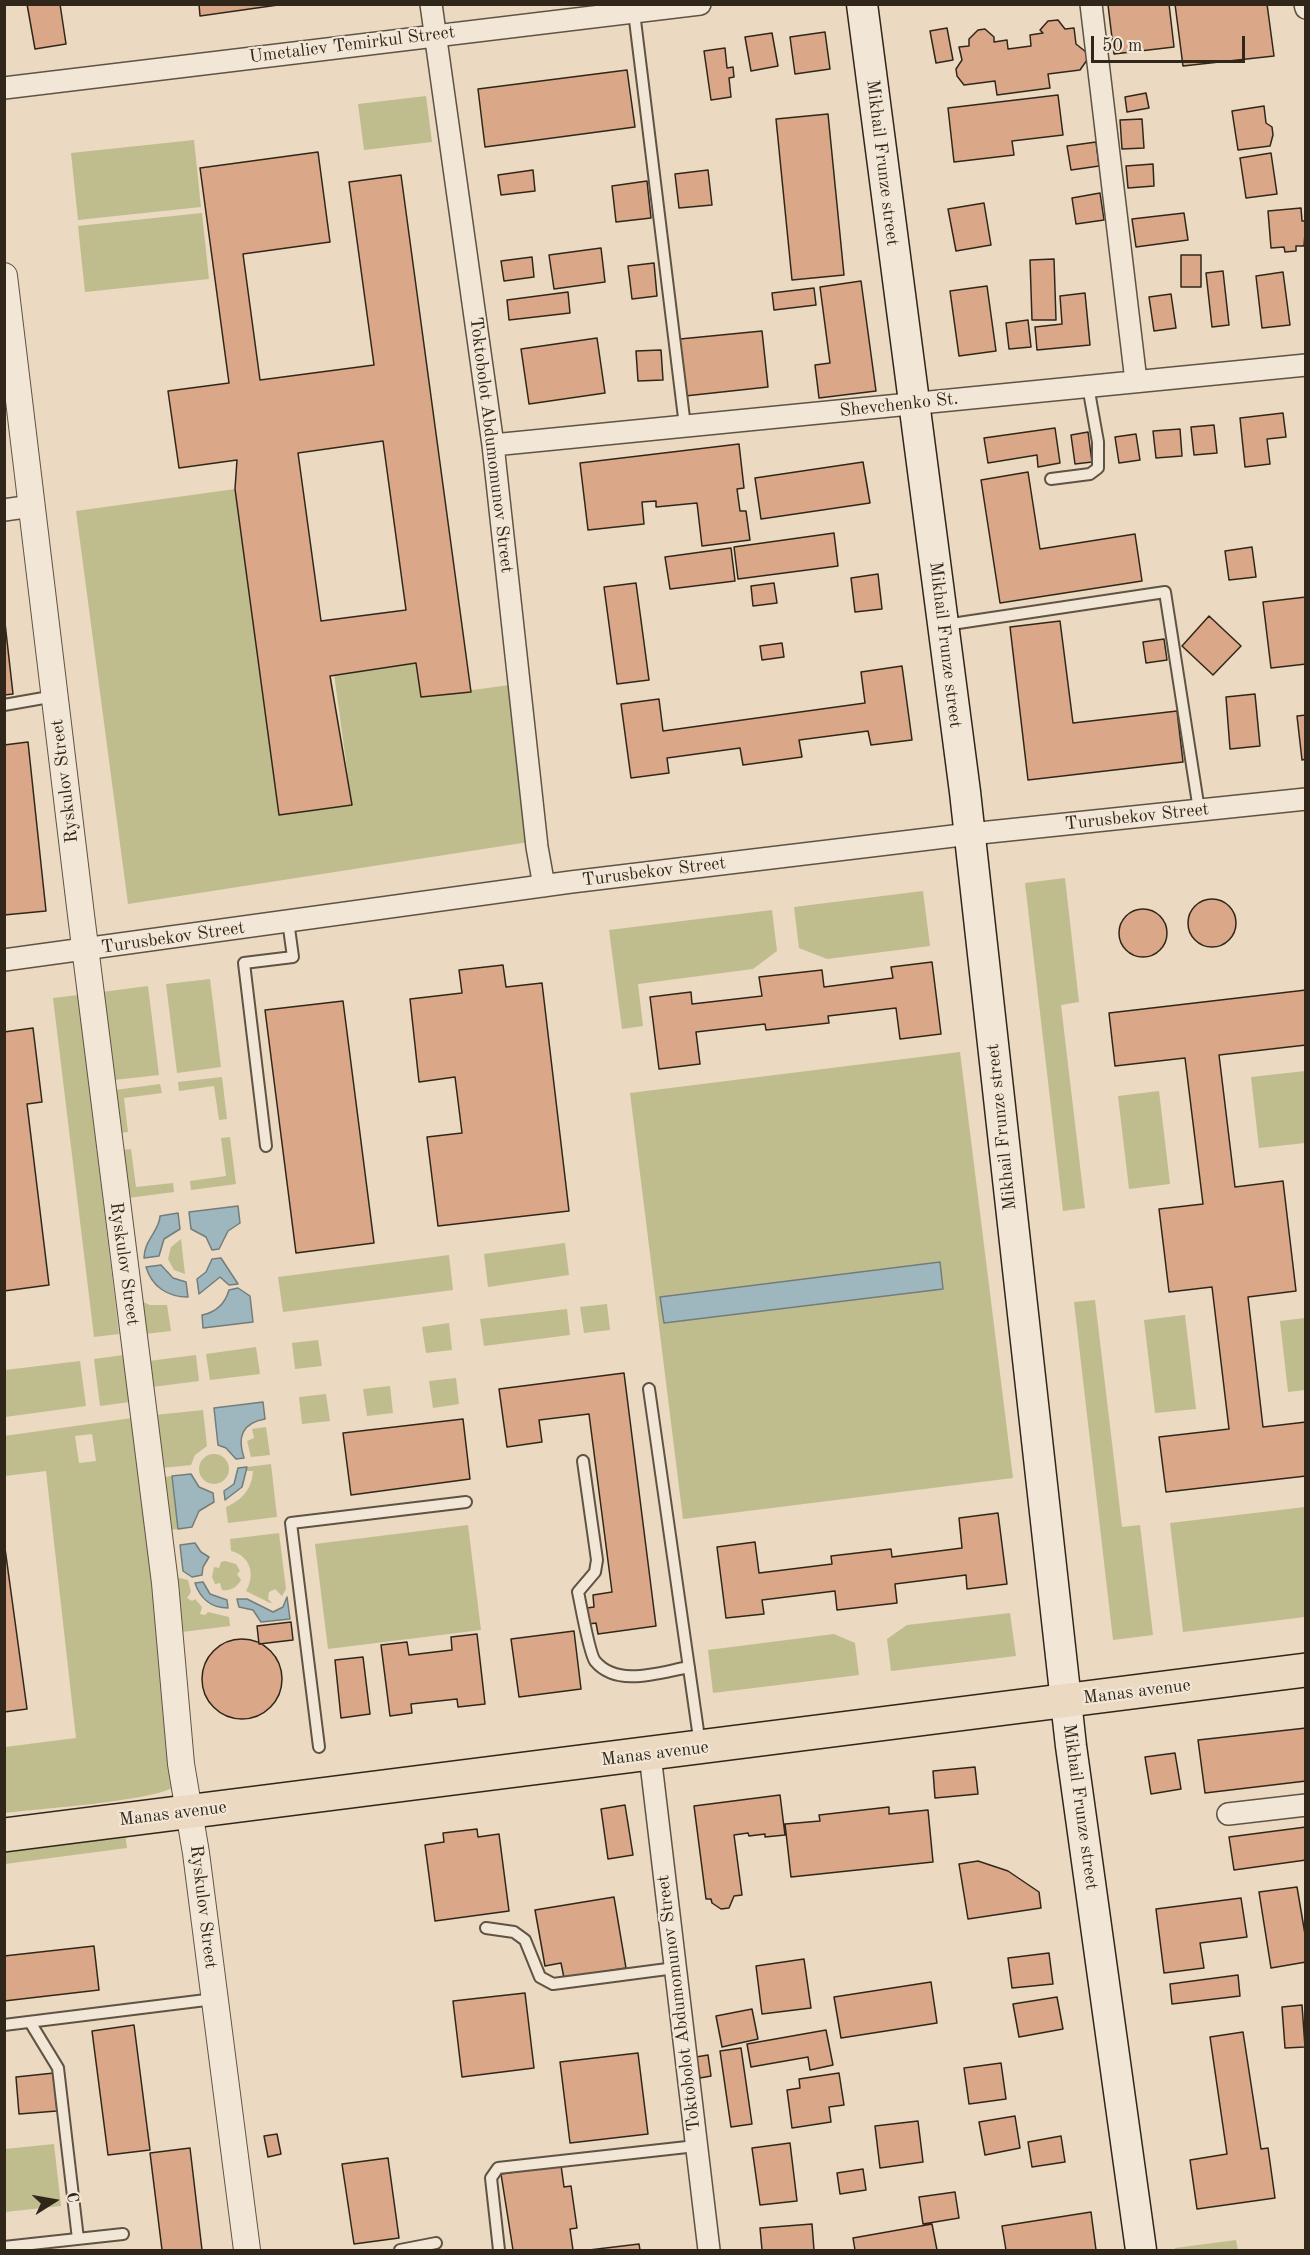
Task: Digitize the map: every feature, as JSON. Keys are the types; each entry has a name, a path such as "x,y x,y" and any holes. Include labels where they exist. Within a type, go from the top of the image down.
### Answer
{"main road":[{"name":"Mikhail Frunze street","path":"862,4 970,834 1066,1702 1142,2250"},
{"name":"Manas avenue","path":"4,1835 650,1755 1305,1670"}],"street":[{"name":"Toktobolot Abdumomunov Street","path":"430,4 493,445 537,848 544,886"},
{"name":"Umetaliev Temirkul Street","path":"4,88 435,34 700,4"},
{"path":"1090,4 1136,381"},
{"name":"Ryskulov Street","path":"4,276 165,1583 181,1764 190,1812 247,2250"},
{"name":"Shevchenko St.","path":"493,445 1305,365"},
{"path":"4,510 32,506"},
{"name":"Turusbekov Street","path":"4,960 86,951 544,886 970,834 1305,799"},
{"name":"Toktobolot Abdumomunov Street","path":"650,1755 709,2250"},
{"path":"1228,1814 1305,1805"}],"lane":[{"path":"634,12 685,426"},
{"path":"1051,479 1090,474 1098,468 1098,442 1088,386"},
{"path":"943,625 1165,592 1199,810"},
{"path":"4,705 55,696"},
{"path":"266,1146 244,963 292,957 288,921"},
{"path":"649,1389 700,1748"},
{"path":"583,1461 597,1560 595,1572 578,1592 594,1660 610,1673 627,1677 689,1667"},
{"path":"318,1747 291,1523 466,1502"},
{"path":"486,1928 514,1932 525,1940 540,1977 553,1984 675,1968"},
{"path":"4,2025 214,1999"},
{"path":"30,2022 58,2068 78,2239"},
{"path":"500,2250 491,2178 498,2168 696,2146"},
{"path":"4,2247 123,2234"},
{"path":"400,2250 436,2243"}],"shaded area":[{"path":"426,96 432,142 364,150 358,104"},
{"path":"194,140 201,207 78,220 71,153"},
{"path":"202,213 209,279 85,292 78,226"},
{"path":"235,489 279,815 352,805 334,674 416,663 421,697 517,684 535,841 128,904 76,511"},
{"path":"1065,878 1079,1002 1061,1005 1085,1208 1063,1211 1025,883"},
{"path":"923,891 930,946 827,959 799,948 794,907"},
{"path":"772,910 777,951 753,969 638,984 643,1026 622,1029 609,930"},
{"path":"210,979 221,1067 177,1073 166,984"},
{"path":"148,986 159,1075 114,1080 102,992"},
{"path":"78,995 119,1334 94,1337 53,998"},
{"path":"960,1052 1013,1478 683,1519 630,1093"},
{"path":"1305,1071 1305,1143 1259,1148 1251,1077"},
{"path":"222,1077 227,1119 219,1120 214,1086 179,1091 178,1082"},
{"path":"160,1084 162,1093 124,1098 128,1132 120,1133 115,1090"},
{"path":"1159,1091 1170,1184 1129,1189 1118,1096"},
{"path":"230,1137 236,1184 191,1190 190,1181 226,1176 221,1138"},
{"path":"131,1149 136,1187 173,1183 174,1192 128,1198 122,1150"},
{"path":"181,1239 185,1274 174,1270 168,1259 171,1247"},
{"path":"565,1243 569,1275 488,1287 484,1254"},
{"path":"449,1255 453,1290 283,1312 278,1277"},
{"path":"130,1296 150,1305 167,1305 171,1331 135,1335"},
{"path":"1095,1300 1122,1527 1140,1525 1153,1635 1113,1640 1074,1302"},
{"path":"607,1304 610,1330 584,1333 580,1307"},
{"path":"567,1309 570,1335 484,1346 480,1319"},
{"path":"1185,1315 1196,1409 1155,1413 1144,1320"},
{"path":"1305,1318 1305,1390 1288,1392 1280,1321"},
{"path":"449,1323 452,1350 426,1353 422,1327"},
{"path":"318,1340 322,1366 295,1369 292,1343"},
{"path":"256,1347 260,1374 210,1380 206,1354"},
{"path":"124,1355 130,1402 100,1406 94,1359"},
{"path":"196,1355 199,1381 152,1387 149,1361"},
{"path":"80,1361 86,1406 5,1417 5,1370"},
{"path":"456,1378 459,1404 433,1408 429,1381"},
{"path":"390,1386 393,1413 367,1416 363,1389"},
{"path":"326,1394 330,1421 302,1424 299,1397"},
{"path":"203,1410 207,1446 195,1455 191,1465 162,1468 155,1415"},
{"path":"132,1418 175,1786 145,1796 121,1800 5,1813 5,1747 76,1738 46,1471 5,1476 4,1436","holes":["92,1434 96,1461 79,1463 75,1436"]},
{"path":"266,1427 270,1455 251,1457 247,1441 254,1438 252,1429"},
{"path":"214,1454 224,1459 229,1469 224,1479 214,1484 204,1479 199,1469 204,1459"},
{"path":"271,1464 277,1517 228,1523 226,1507 237,1501 251,1483 253,1471 247,1471 247,1467"},
{"path":"172,1476 178,1529 170,1530 163,1477"},
{"path":"1305,1507 1305,1617 1183,1632 1170,1523"},
{"path":"468,1525 481,1630 328,1649 315,1544"},
{"path":"279,1533 286,1589 282,1596 275,1589 269,1592 268,1599 272,1603 270,1603 246,1591 251,1572 247,1561 238,1553 231,1551 230,1539"},
{"path":"221,1562 236,1564 240,1571 237,1574 241,1580 233,1588 222,1590 220,1583 215,1584 212,1577 214,1567 219,1568"},
{"path":"175,1577 188,1580 191,1592 187,1598 192,1601 195,1599 202,1607 200,1614 205,1615 208,1612 229,1617 230,1626 182,1632"},
{"path":"1010,1613 1016,1656 891,1671 887,1639 907,1625"},
{"path":"834,1634 855,1643 859,1675 713,1693 708,1650"},
{"path":"125,1833 127,1848 5,1864 4,1849"},
{"path":"54,2144 61,2206 5,2212 5,2149"},
{"path":"1236,2240 1238,2250 1175,2250 1175,2248"}],"water":[{"path":"238,1206 240,1223 228,1231 219,1249 212,1250 206,1237 191,1229 189,1212"},
{"path":"178,1213 180,1229 164,1239 159,1256 144,1258 146,1246 158,1226 160,1216"},
{"path":"221,1258 238,1284 229,1285 220,1277 199,1294 197,1279 206,1272 212,1259"},
{"path":"940,1262 943,1289 664,1323 660,1297"},
{"path":"161,1265 173,1278 186,1282 188,1297 168,1293 152,1280 146,1267"},
{"path":"238,1288 250,1296 253,1322 203,1328 202,1315 223,1303 229,1290"},
{"path":"263,1402 265,1419 251,1424 243,1432 241,1444 244,1458 236,1459 226,1448 218,1445 214,1408"},
{"path":"247,1467 242,1487 225,1500 224,1491 234,1484 238,1468"},
{"path":"191,1474 199,1487 213,1493 214,1502 199,1511 192,1527 178,1529 172,1476"},
{"path":"195,1543 201,1552 209,1557 203,1567 202,1575 192,1577 183,1571 180,1545"},
{"path":"203,1582 210,1594 227,1600 228,1608 211,1604 203,1598 195,1583"},
{"path":"287,1597 290,1619 261,1622 253,1610 239,1607 237,1599 247,1599 273,1612 283,1607"}],"building":[{"path":"27,4 60,4 66,44 35,49"},
{"path":"199,4 285,4 200,16"},
{"path":"1169,4 1174,47 1114,54 1108,5"},
{"path":"1175,4 1267,4 1274,56 1183,66"},
{"path":"1058,20 1065,29 1074,28 1076,44 1086,52 1087,60 1080,70 1048,74 1050,88 997,95 995,81 964,85 957,76 956,69 962,60 959,47 969,46 969,39 978,30 985,29 994,37 994,42 1007,40 1008,49 1031,46 1030,35 1043,33 1040,30 1048,21"},
{"path":"947,28 953,60 936,63 930,31"},
{"path":"825,32 830,69 795,74 790,37"},
{"path":"772,33 778,66 751,71 745,37"},
{"path":"725,48 727,68 733,67 734,77 729,78 731,97 711,100 704,51"},
{"path":"627,70 635,127 485,147 478,89"},
{"path":"1146,93 1149,108 1127,112 1125,97"},
{"path":"1058,95 1063,135 1012,141 1014,155 954,162 948,108"},
{"path":"1264,106 1266,123 1272,127 1273,135 1270,146 1238,150 1232,111"},
{"path":"828,114 844,275 792,280 776,119"},
{"path":"1142,119 1144,148 1122,149 1120,120"},
{"path":"1096,142 1099,166 1071,170 1067,146"},
{"path":"318,152 330,242 243,254 260,380 374,365 349,182 401,175 471,692 421,697 416,663 330,676 352,805 279,815 235,489 237,460 179,468 168,391 229,383 200,168","holes":["383,441 406,610 321,621 298,453"]},
{"path":"1271,153 1277,194 1246,198 1240,158"},
{"path":"1153,164 1154,186 1128,188 1126,166"},
{"path":"533,170 535,191 501,195 498,175"},
{"path":"708,170 712,205 679,208 675,174"},
{"path":"647,181 651,218 616,222 612,186"},
{"path":"1100,193 1104,220 1076,224 1072,198"},
{"path":"984,203 991,245 956,251 948,209"},
{"path":"1301,208 1302,221 1306,221 1304,246 1296,246 1296,251 1285,252 1284,247 1271,248 1268,211"},
{"path":"1184,213 1188,240 1136,247 1132,219"},
{"path":"601,248 605,282 554,289 549,255"},
{"path":"1181,255 1201,255 1201,287 1181,287"},
{"path":"532,257 534,277 504,281 501,261"},
{"path":"1054,259 1056,320 1032,320 1030,260"},
{"path":"654,263 657,296 632,299 628,266"},
{"path":"1223,271 1229,325 1212,327 1206,273"},
{"path":"1283,272 1290,325 1262,328 1256,276"},
{"path":"861,281 876,391 819,398 815,365 830,363 820,287"},
{"path":"987,286 996,351 959,356 950,291"},
{"path":"814,288 816,305 774,310 772,293"},
{"path":"568,292 570,313 509,320 507,300"},
{"path":"1085,293 1090,345 1037,350 1035,327 1062,324 1060,296"},
{"path":"1171,294 1176,328 1154,331 1149,297"},
{"path":"1028,320 1031,347 1009,349 1006,323"},
{"path":"762,331 768,387 685,396 680,339"},
{"path":"597,338 605,393 529,404 521,349"},
{"path":"661,350 663,380 638,381 636,351"},
{"path":"1283,413 1286,437 1267,439 1270,464 1245,467 1240,418"},
{"path":"1214,425 1217,453 1194,455 1191,427"},
{"path":"1055,428 1060,463 1038,467 1037,455 988,463 984,438"},
{"path":"1180,429 1182,456 1156,458 1153,431"},
{"path":"1088,432 1092,462 1075,464 1071,435"},
{"path":"1136,434 1140,460 1119,463 1115,437"},
{"path":"739,444 744,488 737,489 740,511 746,511 750,540 702,546 697,503 656,507 656,501 642,502 644,524 588,530 580,463"},
{"path":"863,462 870,503 761,519 755,478"},
{"path":"1028,472 1040,549 1135,534 1142,581 1000,603 981,480"},
{"path":"834,533 838,566 738,579 734,547"},
{"path":"1252,547 1256,577 1229,580 1225,551"},
{"path":"731,548 735,581 670,589 665,557"},
{"path":"878,574 882,609 855,612 851,578"},
{"path":"636,583 649,680 617,684 604,587"},
{"path":"774,583 777,603 753,606 751,586"},
{"path":"1306,597 1306,664 1271,668 1263,602"},
{"path":"4,614 13,694 4,695"},
{"path":"1209,616 1241,646 1213,675 1182,646"},
{"path":"1060,621 1073,723 1177,711 1183,762 1028,780 1010,627"},
{"path":"1164,639 1167,660 1146,663 1143,642"},
{"path":"782,643 784,657 762,660 760,646"},
{"path":"902,666 912,740 871,745 868,731 799,740 802,757 743,765 740,748 667,758 669,773 631,778 621,704 659,699 663,731 865,703 861,672"},
{"path":"1255,694 1260,746 1230,749 1226,697"},
{"path":"1306,715 1306,759 1302,760 1297,716"},
{"path":"28,742 46,911 4,915 4,745"},
{"path":"1207,899 1217,899 1232,909 1236,923 1235,932 1226,943 1217,947 1207,947 1192,937 1188,928 1188,918 1198,903"},
{"path":"1138,909 1148,909 1163,919 1167,933 1166,942 1157,953 1148,957 1138,957 1123,947 1119,938 1119,928 1129,913"},
{"path":"932,962 941,1034 900,1039 896,1008 828,1016 829,1023 766,1030 765,1024 696,1032 700,1064 659,1069 650,997 691,992 692,1004 762,996 759,977 822,970 824,987 893,978 891,967"},
{"path":"503,965 506,987 542,983 569,1211 438,1226 427,1137 462,1133 455,1077 419,1082 410,999 462,993 459,970"},
{"path":"1306,990 1306,1045 1219,1055 1235,1187 1283,1181 1296,1291 1248,1297 1263,1427 1306,1422 1306,1476 1166,1492 1159,1437 1229,1429 1212,1287 1169,1292 1159,1209 1203,1204 1185,1058 1115,1066 1109,1013"},
{"path":"343,1001 374,1243 296,1253 265,1010"},
{"path":"33,1028 42,1102 27,1104 49,1285 4,1291 4,1032"},
{"path":"624,1373 656,1626 598,1634 596,1623 589,1624 587,1608 594,1607 593,1595 612,1592 589,1414 539,1420 542,1442 507,1447 499,1389"},
{"path":"463,1419 470,1479 351,1495 343,1433"},
{"path":"998,1513 1007,1584 967,1589 966,1575 895,1584 897,1603 837,1610 835,1591 762,1600 764,1614 726,1618 717,1547 755,1542 759,1573 832,1564 831,1556 891,1549 892,1557 962,1548 959,1518"},
{"path":"4,1541 27,1709 4,1712"},
{"path":"291,1622 293,1640 259,1644 257,1626"},
{"path":"574,1631 581,1689 519,1697 511,1639"},
{"path":"477,1634 485,1704 458,1707 457,1699 411,1704 412,1713 390,1716 381,1645 407,1642 409,1655 452,1650 451,1637"},
{"path":"242,1639 257,1642 270,1651 279,1664 282,1679 279,1694 270,1707 257,1716 242,1719 227,1716 214,1707 205,1694 202,1679 205,1664 214,1651 227,1642"},
{"path":"363,1657 370,1714 341,1718 335,1660"},
{"path":"1306,1728 1306,1781 1205,1793 1198,1740"},
{"path":"1175,1753 1181,1789 1151,1794 1145,1757"},
{"path":"975,1767 978,1794 935,1798 933,1771"},
{"path":"780,1795 785,1835 765,1837 765,1834 749,1836 748,1833 734,1835 742,1895 734,1896 729,1908 721,1909 712,1903 711,1899 706,1899 694,1806"},
{"path":"625,1805 633,1855 608,1859 601,1809"},
{"path":"889,1807 889,1814 928,1810 933,1862 791,1877 785,1824 820,1821 819,1815"},
{"path":"1306,1827 1306,1860 1234,1870 1229,1837"},
{"path":"477,1829 478,1837 499,1834 509,1911 435,1921 425,1845 444,1842 443,1833"},
{"path":"978,1861 1008,1871 1039,1892 1041,1908 968,1919 959,1864"},
{"path":"1297,1887 1306,1940 1306,1962 1271,1968 1259,1892"},
{"path":"614,1897 626,1968 564,1978 561,1963 545,1966 535,1910"},
{"path":"1241,1898 1247,1937 1200,1943 1204,1968 1164,1973 1156,1909"},
{"path":"94,1946 99,1990 4,2001 4,1956"},
{"path":"1049,1953 1053,1984 1012,1988 1008,1958"},
{"path":"804,1959 811,2008 762,2014 756,1966"},
{"path":"1238,1975 1240,1996 1172,2004 1170,1984"},
{"path":"931,1982 937,2023 841,2038 834,1997"},
{"path":"525,1993 534,2068 462,2077 453,2001"},
{"path":"1057,1997 1063,2029 1019,2037 1013,2004"},
{"path":"1302,2005 1305,2047 1285,2048 1282,2007"},
{"path":"752,2009 758,2039 722,2047 716,2016"},
{"path":"134,2025 150,2150 108,2155 92,2031"},
{"path":"826,2030 833,2065 810,2070 808,2057 751,2067 747,2044"},
{"path":"1243,2032 1261,2149 1268,2148 1275,2198 1197,2209 1190,2160 1227,2154 1210,2037"},
{"path":"741,2048 752,2124 731,2127 720,2051"},
{"path":"638,2053 648,2134 570,2143 560,2062"},
{"path":"708,2055 711,2076 700,2078 696,2057"},
{"path":"1001,2063 1006,2099 969,2104 964,2068"},
{"path":"54,2073 57,2111 19,2114 16,2077"},
{"path":"839,2073 844,2105 829,2107 831,2122 792,2128 787,2090 800,2088 799,2079"},
{"path":"1015,2116 1020,2148 985,2155 979,2122"},
{"path":"918,2121 923,2162 880,2168 875,2126"},
{"path":"277,2134 281,2154 268,2157 264,2136"},
{"path":"1061,2136 1065,2162 1032,2167 1028,2142"},
{"path":"790,2143 797,2201 760,2205 752,2148"},
{"path":"190,2148 202,2250 162,2250 150,2153"},
{"path":"388,2158 399,2238 354,2244 342,2164"},
{"path":"561,2165 564,2187 571,2186 577,2228 570,2229 573,2250 513,2250 501,2174"},
{"path":"863,2169 866,2190 840,2194 837,2173"},
{"path":"955,2192 959,2218 923,2224 919,2197"},
{"path":"1091,2212 1096,2250 1006,2250 1002,2226"},
{"path":"812,2224 814,2250 762,2250 760,2228"},
{"path":"932,2224 937,2250 855,2250 853,2238"},
{"path":"639,2244 640,2250 589,2250"}]}
